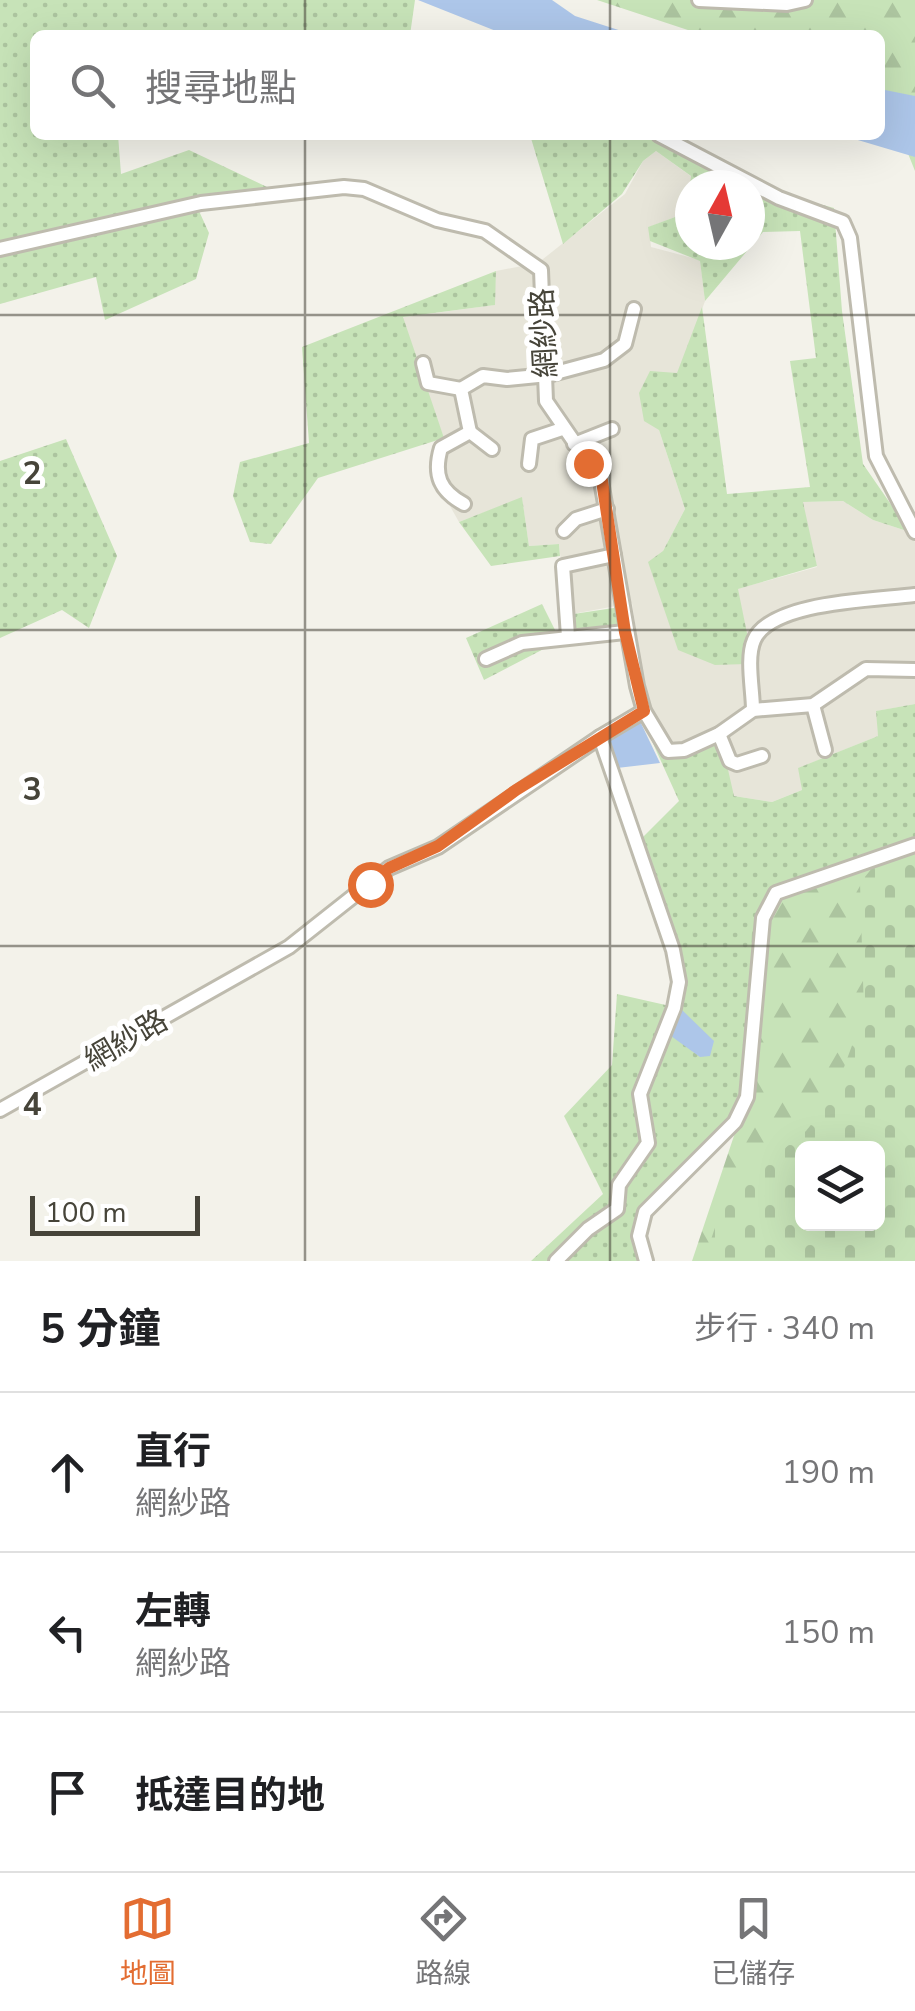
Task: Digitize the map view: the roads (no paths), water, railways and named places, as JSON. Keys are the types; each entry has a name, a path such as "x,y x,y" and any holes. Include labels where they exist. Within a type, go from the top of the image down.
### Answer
{"street":[{"path":"698,0 806,0"},
{"path":"669,140 779,198 843,222 850,238 876,456 915,532"},
{"name":"網紗路","path":"0,249 201,202 344,187 364,189 437,220 485,231 540,270 548,376 546,401 602,481 625,632 644,711 438,846 389,868 289,947 0,1110"},
{"path":"423,363 428,383 461,389 483,376 507,380 548,376 616,354 625,344 634,309"},
{"path":"461,389 470,432 492,449"},
{"path":"529,464 532,439 562,429"},
{"path":"574,444 612,430"},
{"path":"464,504 448,496 438,480 438,463 441,448 470,432"},
{"path":"564,530 576,519 608,509"},
{"path":"568,636 563,566 614,555"},
{"path":"753,710 752,644 758,632 780,615 915,596"},
{"path":"486,659 522,643 625,632"},
{"path":"644,711 668,751 684,750 719,734 753,710 813,705 866,668 915,670"},
{"path":"813,705 824,750"},
{"path":"719,734 730,760 737,764 762,756"},
{"path":"556,1261 617,1209 619,1185 648,1143 640,1094 674,1008 679,982 673,950 600,738"},
{"path":"646,1261 639,1236 646,1212 736,1122 748,1096 763,918 776,894 915,845"}],"water":[{"path":"418,0 552,0 575,16 618,30 493,30"},
{"path":"885,90 915,96 915,157 858,140 885,140"},
{"path":"639,719 660,763 617,768 607,734"},
{"path":"682,1010 714,1041 710,1056 700,1057 671,1036"}]}
